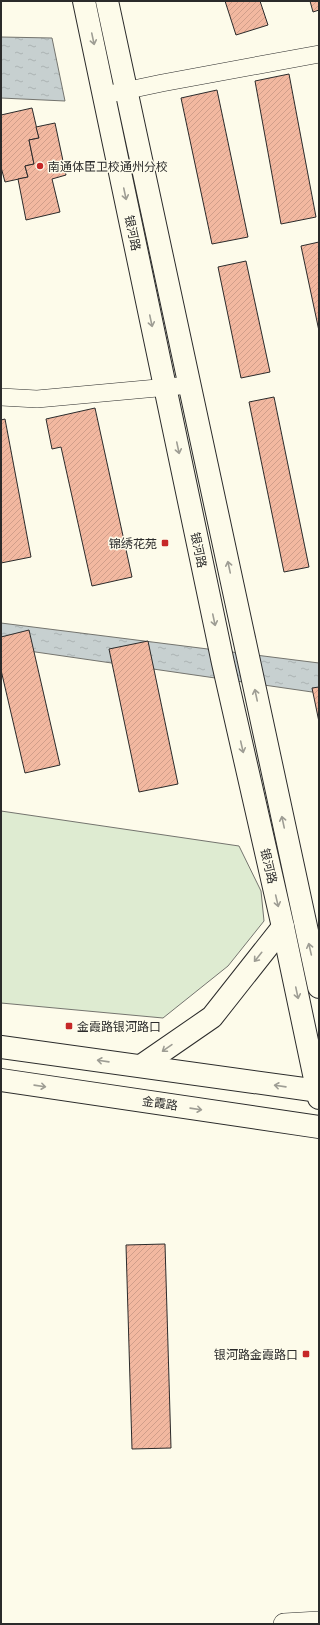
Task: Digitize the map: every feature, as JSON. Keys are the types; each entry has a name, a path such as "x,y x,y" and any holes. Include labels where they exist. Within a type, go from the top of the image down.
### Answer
{"main road":[{"name":"银河路","path":"84,1 105,95 223,663 283,927 319,1091 319,1098"},
{"name":"银河路","path":"107,1 319,987"},
{"path":"141,1066 212,1017 283,927"},
{"path":"1,1047 319,1091"},
{"name":"金霞路","path":"1,1080 319,1127"}],"street":[{"path":"105,95 319,54"},
{"path":"1,397 37,400 190,385"},
{"path":"284,1624 319,1622"}],"green space":[{"path":"1,811 239,846 261,891 264,921 228,966 163,1018 1,1003"}],"water":[{"path":"1,37 52,38 65,101 1,98"},
{"path":"1,623 319,663 319,693 1,647"}],"building":[{"path":"225,1 260,1 268,25 236,35"},
{"path":"310,1 319,1 319,10 313,12"},
{"path":"289,74 316,217 281,224 255,81"},
{"path":"217,90 248,237 212,244 181,98"},
{"path":"32,108 39,138 29,140 34,164 25,166 28,177 5,182 1,167 1,115"},
{"path":"55,123 66,175 52,179 60,212 26,220 18,179 28,177 25,166 34,164 29,140 39,138 36,127"},
{"path":"319,242 319,331 301,246"},
{"path":"246,261 270,372 241,378 218,267"},
{"path":"274,397 309,567 284,572 249,402"},
{"path":"95,408 132,577 92,586 61,447 52,449 46,419"},
{"path":"5,419 31,557 1,563 1,420"},
{"path":"29,630 60,765 25,773 1,670 1,637"},
{"path":"148,641 178,784 139,792 109,649"},
{"path":"319,687 319,722 312,688"},
{"path":"165,1244 171,1448 132,1449 126,1245"}],"place":[{"name":"南通体臣卫校通州分校","path":"40,166"},
{"name":"锦绣花苑","path":"165,543"},
{"name":"金霞路银河路口","path":"69,1026"},
{"name":"银河路金霞路口","path":"306,1354"}]}
